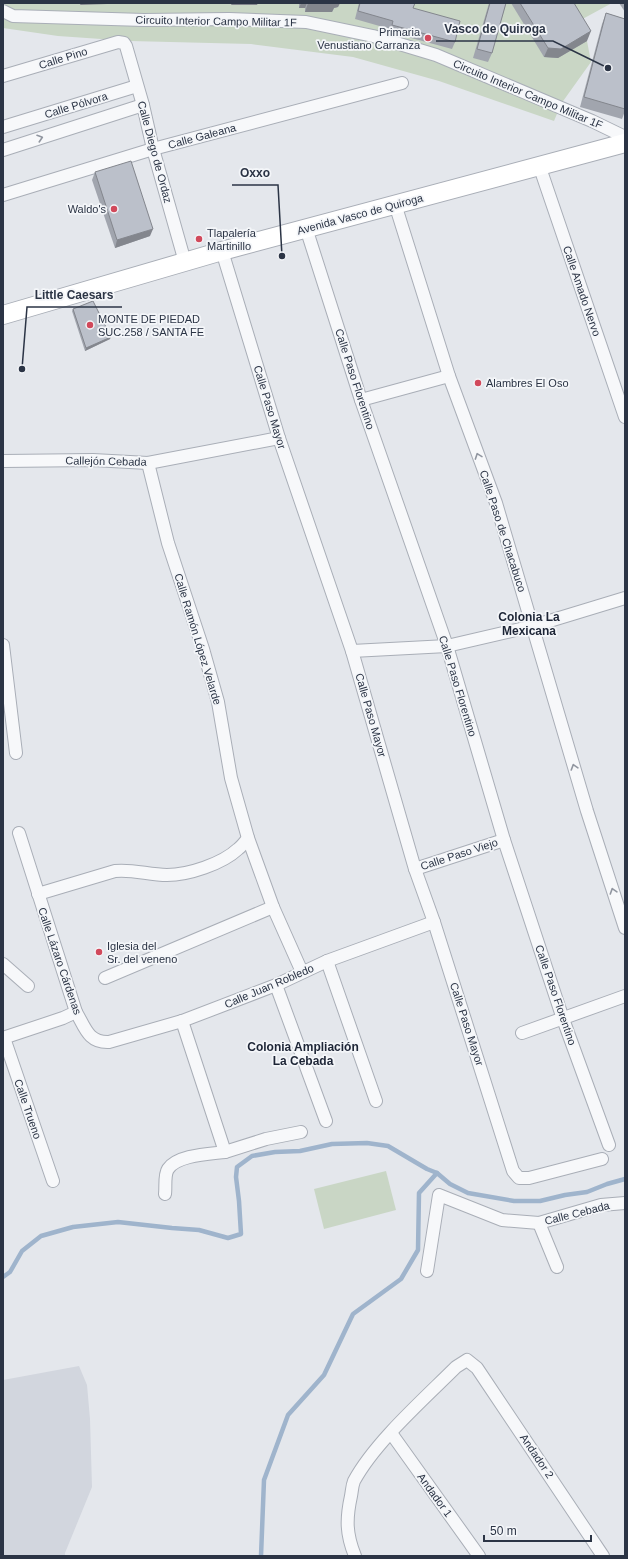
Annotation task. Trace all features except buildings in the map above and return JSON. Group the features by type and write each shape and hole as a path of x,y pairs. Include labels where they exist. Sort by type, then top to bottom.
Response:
{"main road":[{"name":"Avenida Vasco de Quiroga","path":"3,315 222,251 625,143"}],"street":[{"name":"Circuito Interior Campo Militar 1F","path":"3,11 13,16 144,20 229,19 306,22 373,36 436,55 592,121 625,137"},
{"name":"Calle Pino","path":"3,76 118,42 124,43"},
{"name":"Calle Diego de Ordaz","path":"124,43 143,105 153,149 185,262"},
{"name":"Calle Galeana","path":"3,195 153,149 402,83"},
{"name":"Calle Pólvora","path":"21,144 8,126 137,86"},
{"name":"Calle Pólvora","path":"3,150 143,105"},
{"name":"Calle Amado Nervo","path":"539,165 625,417"},
{"name":"Calle Paso de Chacabuco","path":"395,204 449,376 496,504 587,811 625,928"},
{"name":"Calle Paso Florentino","path":"306,228 361,400 447,646 504,840 563,1019 609,1145"},
{"name":"Calle Paso Mayor","path":"222,251 279,438 352,651 415,869 434,922 513,1171 519,1178 529,1178 602,1159"},
{"path":"361,400 449,376"},
{"name":"Callejón Cebada","path":"3,461 93,460 148,463 279,438"},
{"name":"Calle Ramón López Velarde","path":"148,463 168,543 203,649 218,702 231,778 248,838 273,906 302,972"},
{"path":"352,651 447,646 533,626 625,598"},
{"path":"3,645 16,753"},
{"name":"Calle Lázaro Cárdenas","path":"19,833 76,1012 90,1036 101,1042"},
{"path":"38,894 115,871 127,870 166,875 184,873 203,868 222,860 237,850 248,838"},
{"name":"Calle Paso Viejo","path":"415,869 504,840"},
{"path":"105,978 273,906"},
{"name":"Calle Juan Robledo","path":"101,1042 109,1042 182,1021 276,985 327,961 434,922"},
{"path":"327,961 376,1101"},
{"path":"3,964 28,986"},
{"path":"276,985 326,1121"},
{"path":"522,1033 625,996"},
{"path":"3,1038 63,1018 76,1012"},
{"path":"182,1021 225,1152"},
{"name":"Calle Trueno","path":"3,1038 53,1180"},
{"path":"165,1194 167,1170 174,1163 197,1155 225,1152 266,1138 301,1132"},
{"name":"Calle Cebada","path":"427,1271 438,1195 502,1220 539,1223 601,1205 624,1206"},
{"path":"539,1223 557,1267"},
{"name":"Andador 2","path":"390,1433 456,1367 467,1360 478,1368 604,1556"},
{"path":"355,1556 349,1541 347,1514 354,1483 366,1463 390,1433"},
{"name":"Andador 1","path":"390,1433 479,1556"}],"shaded area":[{"path":"79,1366 87,1385 90,1419 92,1487 65,1556 3,1556 3,1380"}],"green space":[{"path":"3,3 612,3 577,22 587,41 591,62 561,104 554,121 439,81 353,57 251,44 130,41 58,36 3,28"},
{"path":"386,1171 396,1210 324,1229 314,1189"}],"waterway":[{"path":"3,1277 10,1272 22,1251 41,1236 73,1227 118,1222 199,1230 228,1238 241,1234 236,1177 237,1167 252,1156 275,1152 300,1151 332,1144 367,1143 388,1146 427,1169 437,1173 450,1184 468,1193 514,1201 540,1201 587,1192 625,1179"},
{"path":"261,1556 264,1480 288,1415 324,1375 353,1314 401,1279 418,1250 419,1193 437,1173"}],"place":[{"name":"Primaria Venustiano Carranza","path":"428,38"},
{"name":"Vasco de Quiroga","path":"608,68"},
{"name":"Waldo's","path":"114,209"},
{"name":"Tlapalería Martinillo","path":"199,239"},
{"name":"Oxxo","path":"282,256"},
{"name":"MONTE DE PIEDAD SUC.258 / SANTA FE","path":"90,325"},
{"name":"Little Caesars","path":"22,369"},
{"name":"Alambres El Oso","path":"478,383"},
{"name":"Iglesia del Sr. del veneno","path":"99,952"}],"district":[{"name":"Colonia La Mexicana","path":"529,624"},
{"name":"Colonia Ampliación La Cebada","path":"303,1054"}]}
